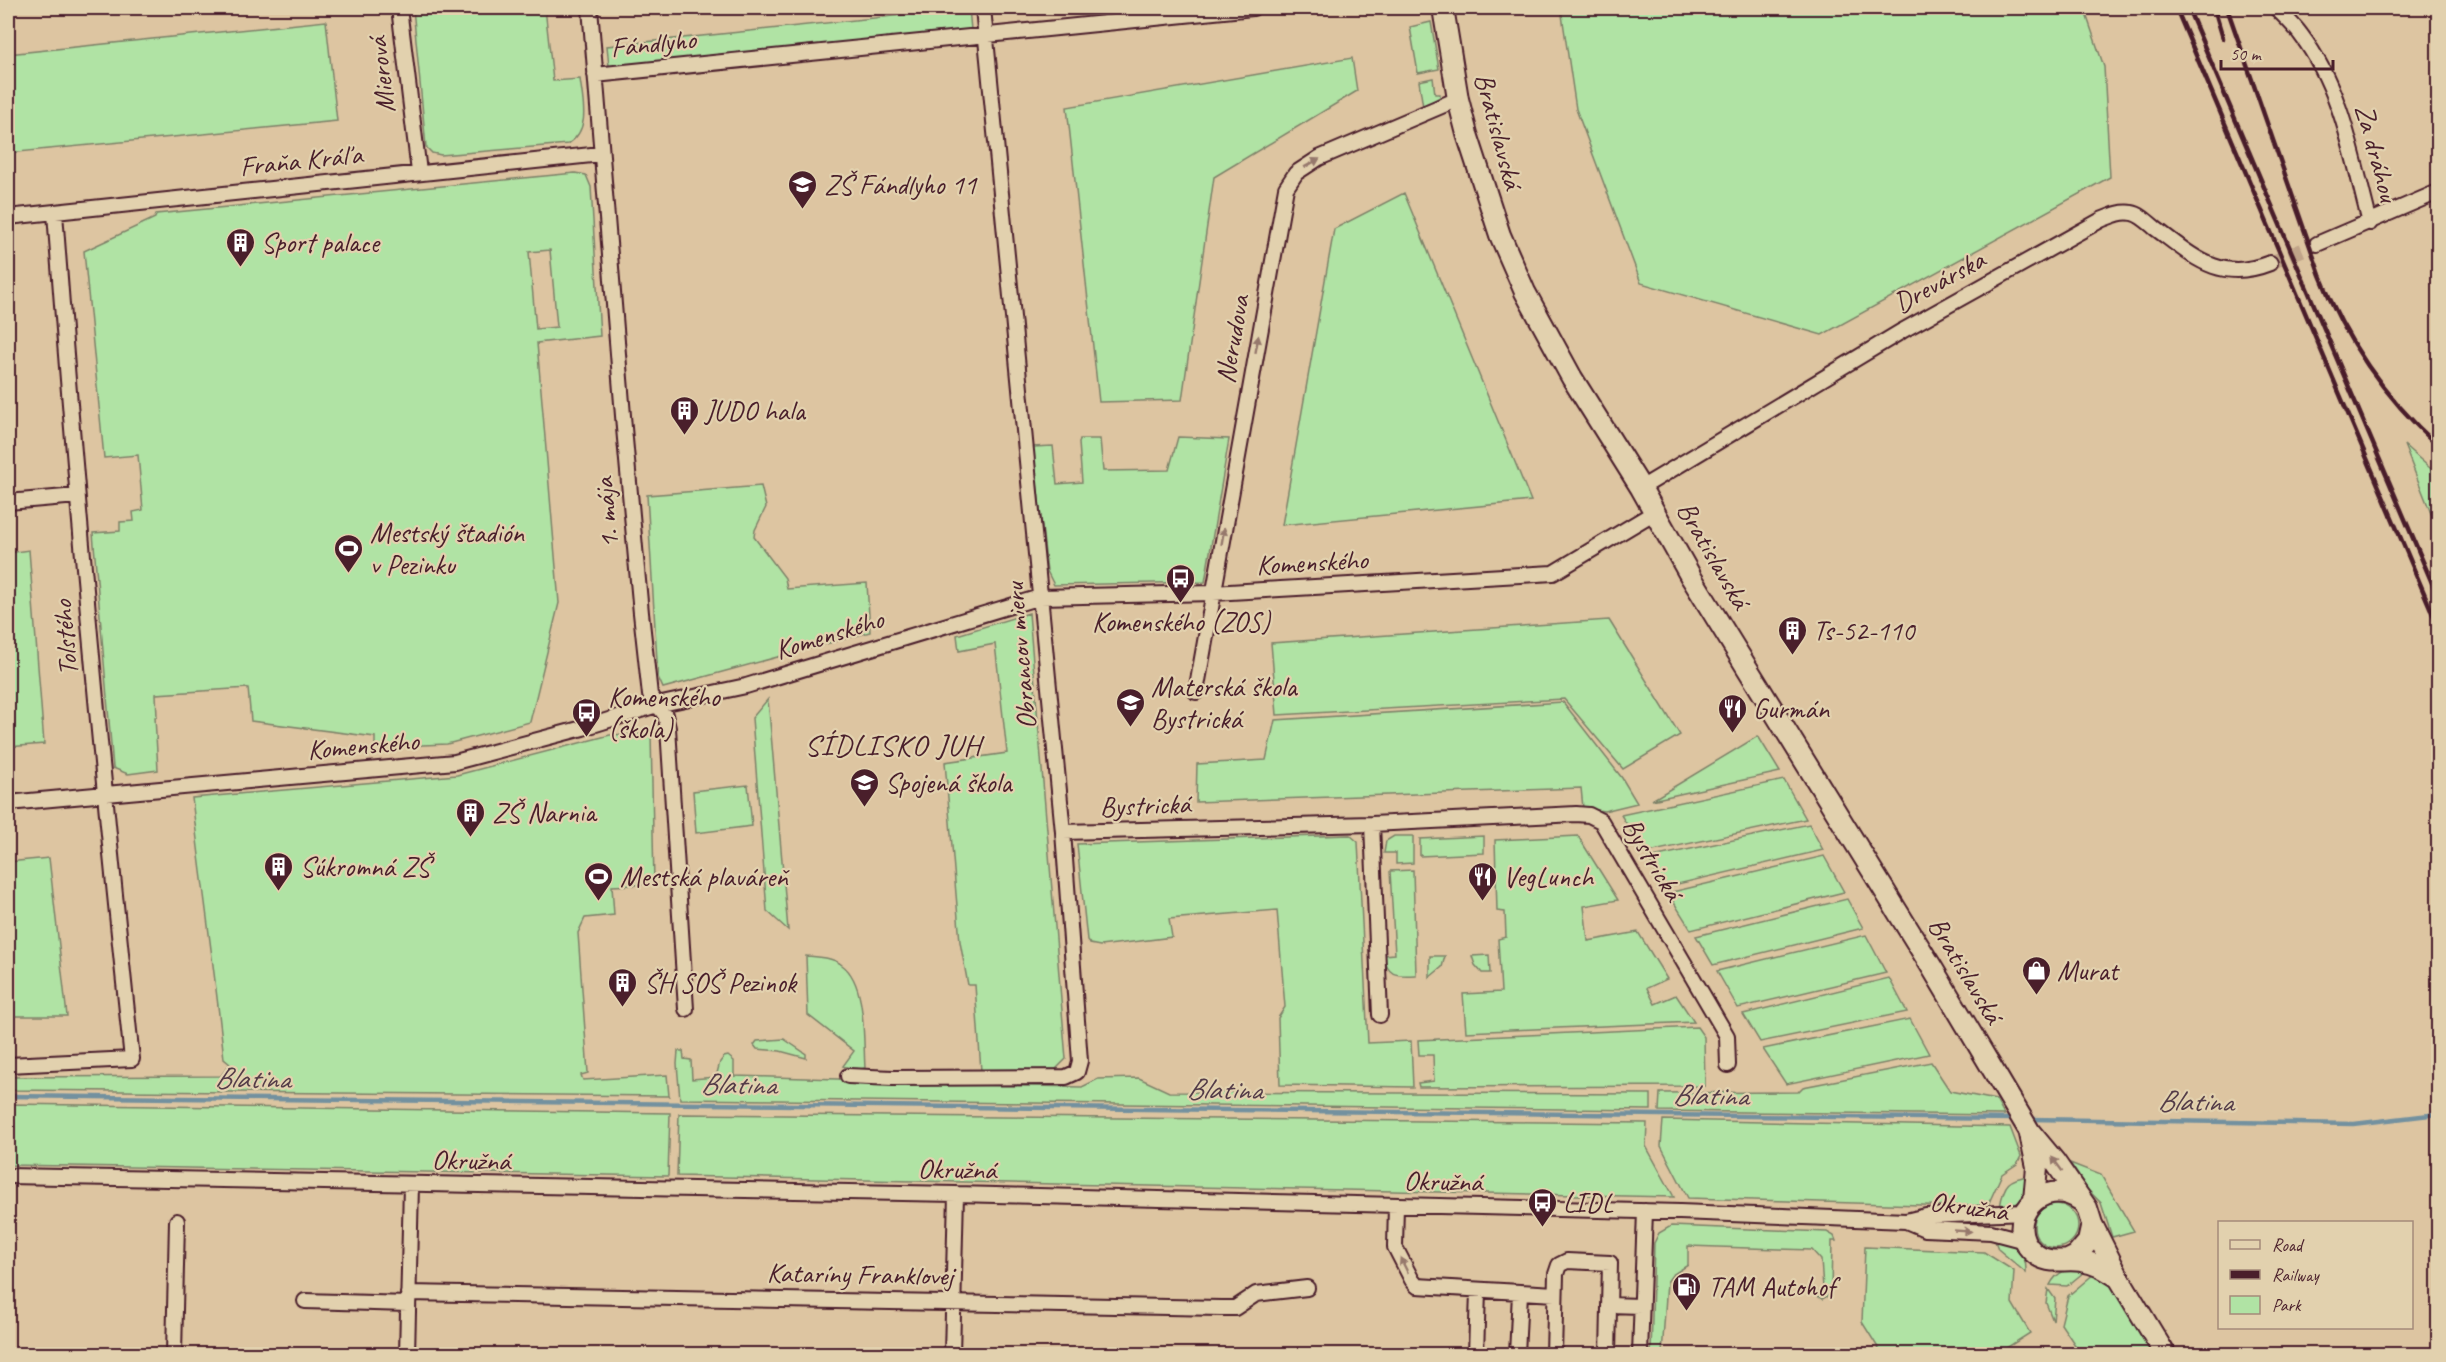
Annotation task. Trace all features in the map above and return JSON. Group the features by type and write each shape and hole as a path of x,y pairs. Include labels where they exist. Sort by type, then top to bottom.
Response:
{"main road":[{"name":"Bratislavská","path":"1443,8 1458,99 1478,169 1497,224 1525,292 1572,378 1641,488 1691,577 1826,794 2030,1132"},
{"path":"2030,1132 2055,1161 2089,1213 2092,1224 2119,1278 2165,1354"},
{"path":"2030,1132 2037,1167 2030,1206 2022,1227 2025,1241 2040,1257 2054,1261 2068,1260 2095,1264 2119,1278"},
{"path":"2030,1206 2053,1192 2067,1193 2080,1200"},
{"path":"2068,1260 2076,1256 2088,1242 2092,1224"}],"street":[{"name":"Mierová","path":"399,8 419,172"},
{"name":"1. mája","path":"590,8 650,695 665,715 668,728 686,1009"},
{"name":"Obrancov mieru","path":"848,1076 1066,1077 1077,1071 1080,1061 1063,832 983,8"},
{"name":"Fándlyho","path":"595,75 1253,8"},
{"name":"Za dráhou","path":"2276,8 2301,35 2332,89 2342,116 2370,223"},
{"name":"Nerudova","path":"1196,692 1286,188 1296,174 1319,159 1458,99"},
{"name":"Fraňa Kráľa","path":"8,217 601,154"},
{"path":"2317,244 2439,192"},
{"name":"Tolstého","path":"8,1065 132,1059 104,795 77,496 55,213"},
{"name":"Drevárska","path":"1641,488 1902,330 2101,220 2118,213 2134,213 2199,260 2214,268 2234,272 2255,269 2270,263"},
{"path":"8,502 77,496"},
{"name":"Komenského","path":"8,803 456,762 584,728 657,705 746,686 1040,597 1213,593 1553,573 1655,512"},
{"name":"Bystrická","path":"1063,832 1372,824 1589,815 1600,821 1727,1036 1728,1065"},
{"path":"1372,824 1380,1015"},
{"name":"Okružná","path":"8,1176 956,1194 1645,1211 1906,1221 1926,1216 2030,1206"},
{"path":"406,1354 411,1185"},
{"path":"952,1354 956,1194"},
{"path":"1396,1205 1395,1247 1417,1286 1555,1294"},
{"path":"1640,1354 1645,1211"},
{"path":"174,1354 177,1221"},
{"name":"Okružná","path":"1906,1221 1925,1229 1991,1232 2025,1241"},
{"path":"1554,1354 1557,1269 1563,1262 1610,1263 1608,1354"},
{"name":"Kataríny Franklovej","path":"306,1301 408,1298 954,1302 1235,1308 1256,1294 1307,1288"},
{"path":"1476,1354 1478,1291"},
{"path":"1517,1354 1520,1293"},
{"path":"1609,1305 1641,1306"}],"green space":[{"path":"413,8 545,8 553,81 580,79 584,115 580,131 575,138 568,144 441,155 432,153 426,147"},
{"path":"969,8 971,30 609,66 607,46"},
{"path":"1561,8 2084,8 2104,67 2110,177 1822,335 1641,283 1576,109"},
{"path":"326,21 337,121 8,153 8,54"},
{"path":"1431,22 1439,69 1418,73 1410,27"},
{"path":"1352,58 1357,91 1214,177 1182,400 1099,402 1067,107"},
{"path":"1433,78 1435,94 1440,94 1440,97 1423,107 1419,81"},
{"path":"575,173 586,175 591,187 600,336 537,343 559,603 530,722 447,744 375,747 375,737 251,721 248,688 156,694 158,770 128,774 113,768 93,533 120,531 120,522 134,521 133,512 143,510 138,455 104,458 84,251 155,218 156,214","holes":["550,250 557,327 536,329 529,252"]},
{"path":"1404,193 1531,501 1282,525 1334,229"},
{"path":"1178,437 1229,439 1205,582 1054,585 1047,571 1033,447 1053,446 1057,484 1082,482 1080,439 1100,439 1103,471 1169,470"},
{"path":"2404,445 2438,475 2438,531"},
{"path":"761,486 766,507 754,537 785,578 787,589 867,583 870,632 663,688 658,677 647,495"},
{"path":"29,550 44,744 8,747 8,553"},
{"path":"1029,613 1066,1059 1056,1069 981,1071 975,985 968,985 960,942 945,762 1007,753 995,644 959,651 957,635"},
{"path":"1609,620 1680,735 1623,769 1564,699 1277,715 1271,643"},
{"path":"768,699 788,930 767,911 752,718"},
{"path":"1563,702 1622,778 1637,803 1604,811 1583,808 1581,788 1196,802 1197,764 1266,760 1275,720"},
{"path":"651,733 654,884 612,886 614,915 585,918 578,933 588,1073 581,1075 583,1080 667,1075 669,1096 8,1090 8,1077 221,1076 230,1064 224,1059 192,798 457,775 610,735"},
{"path":"1758,736 1780,772 1652,800"},
{"path":"1784,780 1806,819 1644,853 1621,815"},
{"path":"748,785 752,826 696,833 693,791"},
{"path":"1809,824 1823,850 1665,887 1648,858"},
{"path":"1350,835 1358,842 1368,1043 1411,1041 1413,1087 1280,1085 1278,1018 1285,1007 1277,910 1169,919 1172,937 1100,946 1090,944 1087,940 1077,844"},
{"path":"1394,836 1413,836 1413,863 1396,864 1396,853 1384,853 1386,841"},
{"path":"1484,836 1484,853 1420,856 1420,839"},
{"path":"1578,836 1618,900 1584,906 1588,941 1638,932 1667,979 1647,988 1655,1004 1676,995 1694,1022 1466,1032 1463,994 1501,992 1498,939 1506,937 1505,912 1497,911 1495,840"},
{"path":"1824,856 1844,892 1691,930 1668,893"},
{"path":"49,858 67,1016 8,1016 8,862"},
{"path":"1413,870 1416,975 1398,975 1387,968 1384,955 1395,954 1390,871"},
{"path":"1847,899 1863,928 1713,965 1696,936"},
{"path":"1866,935 1886,973 1738,1008 1717,971"},
{"path":"1489,955 1490,973 1482,973 1475,965 1472,956"},
{"path":"806,956 834,960 850,973 860,998 865,1068 857,1070 843,1066 854,1051 808,1015"},
{"path":"1430,956 1445,956 1442,967 1430,977"},
{"path":"1889,978 1907,1012 1760,1042 1743,1014"},
{"path":"1910,1019 1929,1054 1786,1084 1763,1049"},
{"path":"1697,1027 1704,1037 1705,1086 1419,1087 1418,1083 1434,1081 1433,1055 1419,1055 1418,1040"},
{"path":"784,1039 806,1054 806,1058 780,1051 757,1049 754,1045 757,1041"},
{"path":"678,1051 683,1051 684,1059 691,1060 692,1079 716,1077 720,1062 728,1056 734,1061 734,1076 871,1080 874,1083 1082,1087 1098,1079 1139,1078 1169,1092 1651,1094 1651,1110 680,1099"},
{"path":"1931,1062 1950,1091 1996,1100 2004,1115 1659,1111 1660,1093 1798,1092 1803,1087"},
{"path":"8,1104 670,1113 668,1176 8,1165"},
{"path":"679,1114 1647,1123 1646,1146 1674,1197 677,1176"},
{"path":"1663,1120 2010,1127 2021,1156 2017,1164 2002,1174 1987,1207 1688,1198 1661,1146"},
{"path":"2070,1163 2101,1175 2134,1231 2112,1237 2101,1203 2088,1190"},
{"path":"2032,1175 2029,1190 2024,1199 2015,1204 2000,1207 2003,1192 2008,1183 2017,1178"},
{"path":"2056,1204 2072,1210 2078,1226 2072,1242 2056,1248 2040,1242 2034,1226 2040,1210"},
{"path":"1671,1226 1827,1232 1834,1236 1836,1241 1832,1241 1831,1294 1822,1299 1816,1295 1823,1288 1821,1260 1812,1250 1688,1246 1688,1265 1672,1275 1667,1282 1662,1354 1651,1354 1654,1243 1659,1233"},
{"path":"1994,1238 2008,1242 2022,1253 2026,1273 1998,1249"},
{"path":"1865,1247 1984,1252 2014,1271 2012,1303 2030,1333 1997,1354 1882,1354 1862,1322"},
{"path":"2089,1268 2067,1286 2050,1285 2062,1272"},
{"path":"2095,1273 2108,1278 2155,1354 2081,1354 2061,1324 2068,1296"},
{"path":"2048,1289 2055,1299 2053,1321 2046,1303"}],"waterway":[{"name":"Blatina","path":"8,1096 2015,1119"},
{"name":"Blatina","path":"2029,1119 2354,1124 2438,1114"}],"tunnel":[{"path":"2270,263 2317,244"}],"railway":[{"path":"2176,8 2438,626"},
{"path":"2188,8 2438,597"},
{"path":"2214,8 2223,38"},
{"path":"2227,8 2330,300 2369,368 2401,409 2438,446"}],"place":[{"name":"ZŠ Fándlyho 11","path":"803,210"},
{"name":"Sport palace","path":"240,268"},
{"name":"JUDO hala","path":"684,436"},
{"name":"Mestský štadión v Pezinku","path":"349,574"},
{"name":"Komenského (ZOS)","path":"1181,604"},
{"name":"Ts-52-110","path":"1792,656"},
{"name":"Materská škola Bystrická","path":"1130,728"},
{"name":"Gurmán","path":"1732,734"},
{"name":"Komenského (škola)","path":"587,738"},
{"name":"Spojená škola","path":"864,808"},
{"name":"ZŠ Narnia","path":"471,838"},
{"name":"Súkromná ZŠ","path":"279,892"},
{"name":"Mestská plaváreň","path":"599,902"},
{"name":"VegLunch","path":"1482,902"},
{"name":"Murat","path":"2036,996"},
{"name":"ŠH SOŠ Pezinok","path":"623,1008"},
{"name":"LIDL","path":"1542,1228"},
{"name":"TAM Autohof","path":"1687,1312"}],"district":[{"name":"SÍDLISKO JUH","path":"893,745"}]}
